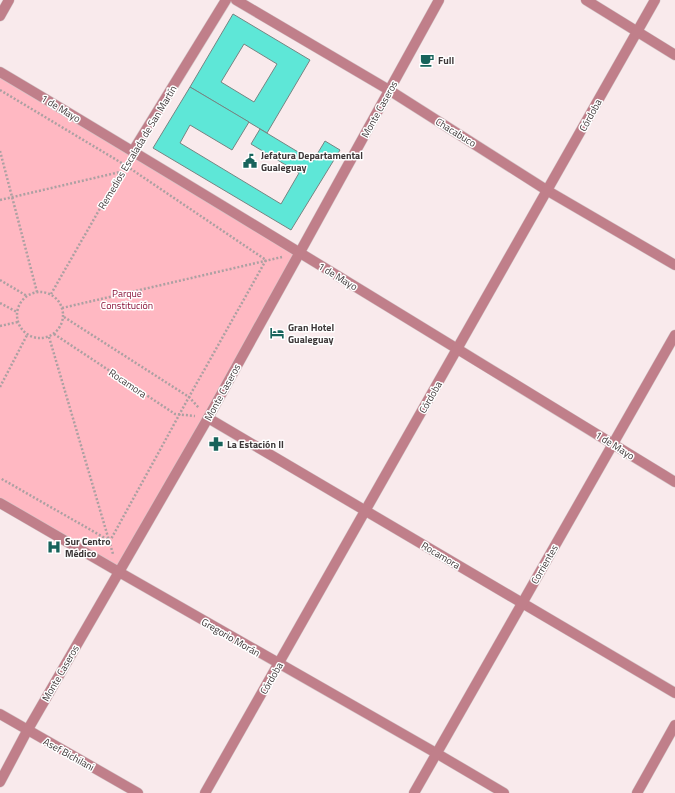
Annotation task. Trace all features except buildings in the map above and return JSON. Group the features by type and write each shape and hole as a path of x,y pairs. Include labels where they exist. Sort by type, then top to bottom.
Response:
{"street":[{"path":"0,16 10,0"},
{"name":"Remedios Escalada de San Martín","path":"133,151 226,0"},
{"name":"Chacabuco","path":"236,0 390,90 548,190 675,265"},
{"name":"Monte Caseros","path":"0,782 27,731 208,418 439,0"},
{"path":"586,0 675,55"},
{"name":"Córdoba","path":"205,793 655,0"},
{"name":"1 de Mayo","path":"0,72 300,252 675,482"},
{"name":"Corrientes","path":"414,793 675,335"},
{"name":"Rocamora","path":"208,418 675,693"},
{"name":"Gregorio Morán","path":"0,503 504,793"},
{"name":"Asef Bichilani","path":"0,714 27,731 138,793"},
{"path":"636,793 675,725"}],"path":[{"path":"0,90 125,165 266,260"},
{"path":"0,151 37,292"},
{"name":"Remedios Escalada de San Martín","path":"51,294 133,151"},
{"path":"0,200 121,172"},
{"path":"62,308 300,252"},
{"path":"110,541 266,260"},
{"path":"0,280 27,296"},
{"path":"37,292 51,294 56,298 62,308 64,317 59,330 49,337 42,339 27,335 20,327 18,322 18,306 27,296 37,292"},
{"path":"0,303 17,312"},
{"name":"Rocamora","path":"64,317 189,397 208,418"},
{"path":"0,326 18,322"},
{"name":"Rocamora","path":"54,334 175,414 208,418"},
{"path":"0,387 27,335"},
{"path":"49,337 119,572"},
{"path":"0,478 110,541"}],"green space":[{"name":"Parque Constitución","path":"0,74 299,253 118,571 0,501"}],"place":[{"name":"Full","path":"427,60"},
{"name":"Jefatura Departamental Gualeguay","path":"250,161"},
{"name":"Gran Hotel Gualeguay","path":"277,333"},
{"name":"La Estación II","path":"216,444"},
{"name":"Sur Centro Médico","path":"54,547"}]}
